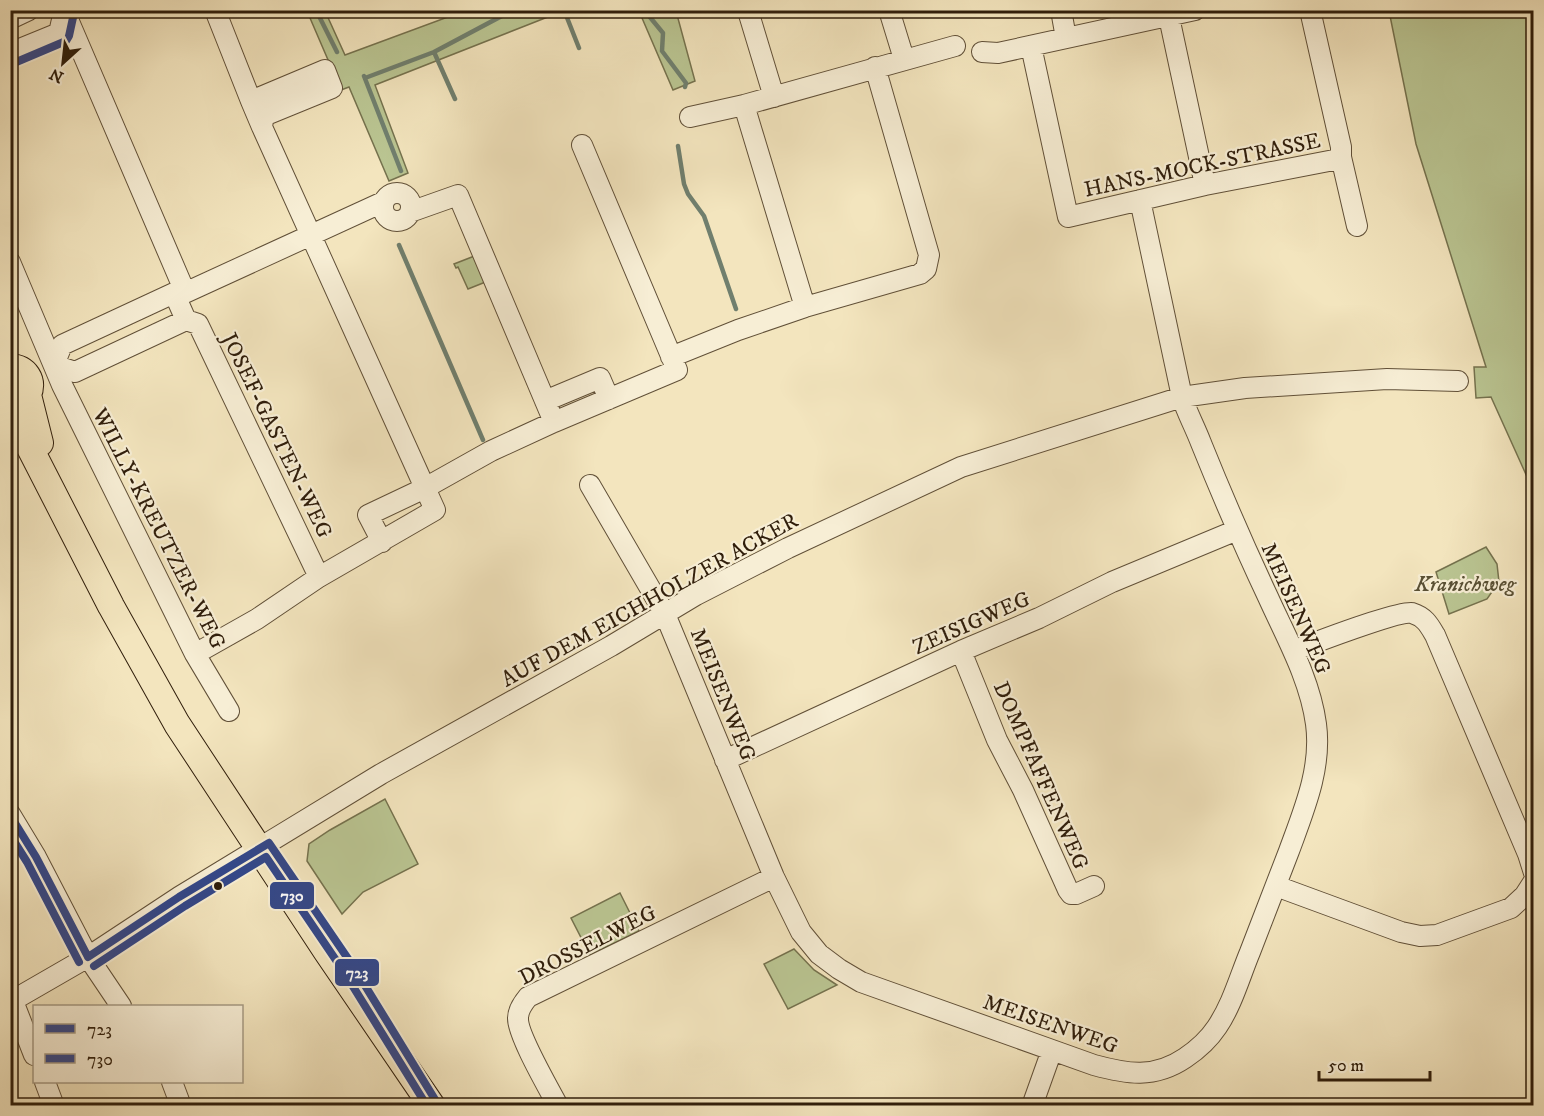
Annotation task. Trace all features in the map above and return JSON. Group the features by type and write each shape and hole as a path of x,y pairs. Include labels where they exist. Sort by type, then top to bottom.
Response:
{"main road":[{"path":"10,367 21,369 29,378 30,390 16,403 57,498 111,606 177,724 359,975 439,1106"},
{"path":"264,846 432,1106"}],"street":[{"path":"10,19 29,10"},
{"name":"JOSEF-GASTEN-WEG","path":"195,654 257,619 320,577 435,510 310,237 214,10"},
{"path":"748,10 774,97"},
{"path":"889,10 904,58"},
{"path":"1061,10 1066,38"},
{"name":"HANS-MOCK-STRASSE","path":"1310,10 1357,226"},
{"path":"10,53 59,33 64,11"},
{"path":"64,11 149,211 180,295 186,320 75,372 54,365 63,345 174,293 180,295 310,237 383,202 389,195 402,194 410,201 410,212 458,195 554,422"},
{"path":"982,52 998,53 1185,13 1205,185"},
{"path":"690,117 774,97 904,58 955,46"},
{"name":"HANS-MOCK-STRASSE","path":"1031,46 1068,218 1205,185 1341,157"},
{"path":"582,145 671,357 739,329 805,307 915,276 926,269 929,255 928,245 874,67"},
{"path":"251,101 325,70 332,88 266,116 262,127"},
{"path":"744,105 805,307"},
{"name":"MEISENWEG","path":"590,485 665,614 774,877 801,932 819,954 861,982 1052,1050 1123,1073 1146,1073 1165,1069 1185,1058 1218,1026 1276,886 1310,793 1315,769 1317,739 1311,701 1293,651 1237,530 1198,434 1188,417 1140,200"},
{"name":"WILLY-KREUTZER-WEG","path":"10,262 54,365 195,654 229,711"},
{"name":"JOSEF-GASTEN-WEG","path":"186,320 198,324 320,577"},
{"name":"JOSEF-GASTEN-WEG","path":"382,542 369,516 491,451 677,370 671,357"},
{"path":"545,401 600,378 609,399"},
{"name":"AUF DEM EICHHOLZER ACKER","path":"12,1002 381,774 696,596 788,548 961,466 1182,397 1245,388 1387,379 1458,381"},
{"name":"ZEISIGWEG","path":"725,760 961,651 1039,618 1112,582 1237,530"},
{"path":"1293,651 1383,619 1410,612 1426,620 1528,854 1533,873"},
{"name":"DOMPFAFFENWEG","path":"961,651 994,733 1023,790 1068,890 1071,894 1076,894 1094,886"},
{"path":"10,814 36,857 88,957 120,1005"},
{"name":"DROSSELWEG","path":"558,1106 517,1020 528,998 774,877"},
{"path":"1276,886 1401,932 1437,935 1511,908 1526,895 1533,881"},
{"path":"12,1002 33,1053"},
{"path":"1032,1106 1052,1050"},
{"path":"45,1083 54,1106"},
{"path":"172,1083 181,1106"}],"green space":[{"path":"307,11 325,11 345,55 464,11 563,11 375,85 408,173 389,181 349,87 341,90"},
{"path":"639,11 676,11 695,81 673,90"},
{"path":"1389,11 1533,11 1533,490 1491,397 1476,398 1474,367 1486,367 1416,144"},
{"path":"477,255 488,281 468,289 458,267 456,268 454,264"},
{"name":"Kranichweg","path":"1486,547 1497,564 1499,582 1487,599 1449,614 1436,572"},
{"path":"385,799 418,864 363,892 342,914 307,861 309,844"},
{"path":"620,893 639,931 590,955 571,918"},
{"path":"794,949 814,970 837,985 788,1009 764,964"}],"waterway":[{"path":"316,10 337,52"},
{"path":"365,78 434,52 513,10"},
{"path":"564,10 579,48"},
{"path":"649,10 649,16 663,33 662,51 686,83 685,87"},
{"path":"434,52 455,99"},
{"path":"364,76 401,171"},
{"path":"678,146 684,184 688,194 704,216 736,309"},
{"path":"399,245 483,440"}],"transit line":[{"name":"730","path":"14,63 66,41 74,13"},
{"name":"723","path":"10,815 36,857 88,957"},
{"name":"730","path":"10,835 27,862 79,962"},
{"name":"723","path":"269,843 353,966 439,1106"},
{"name":"723","path":"88,957 179,897 269,843"},
{"name":"730","path":"94,966 185,906 266,857 344,972 427,1106"}]}
